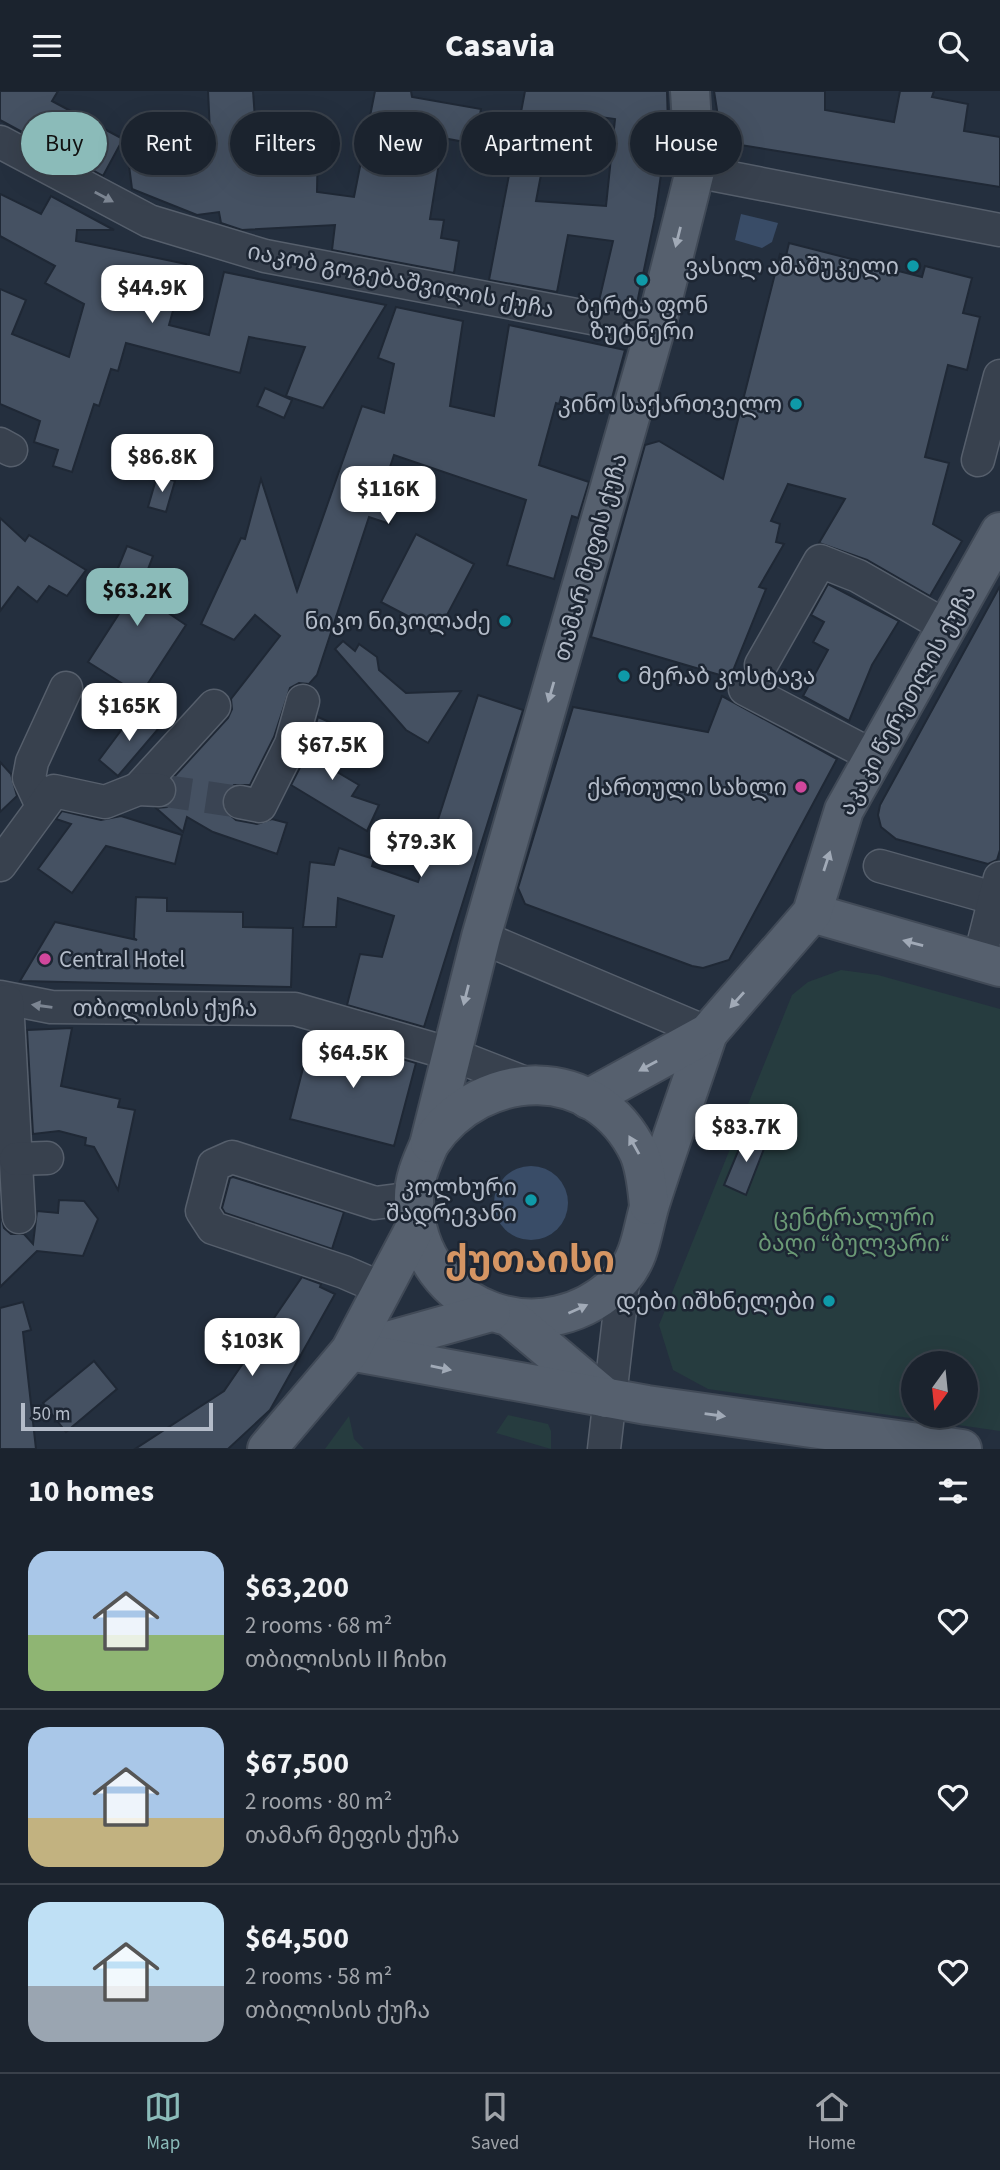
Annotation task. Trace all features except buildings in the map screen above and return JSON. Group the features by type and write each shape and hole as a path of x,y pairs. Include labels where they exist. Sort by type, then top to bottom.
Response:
{"main road":[{"name":"თამარ მეფის ქუჩა","path":"690,91 691,112"},
{"name":"თამარ მეფის ქუჩა","path":"429,1145 481,937 655,330 694,175"},
{"name":"აკაკი წერეთლის ქუჩა","path":"812,913 844,810 1000,531"},
{"path":"589,1099 708,1033 812,913 990,964"},
{"path":"350,1351 501,1315 543,1319 573,1312 601,1297 624,1275 642,1244 649,1207 708,1033"},
{"path":"608,1399 501,1315 465,1299 443,1279 426,1254 415,1212 418,1171 429,1145 443,1125 471,1102 505,1088 528,1084 553,1087 589,1099 618,1122 630,1137 646,1172 649,1207"},
{"path":"267,1449 350,1351 382,1288 415,1212"},
{"path":"350,1351 608,1399 962,1449"}],"street":[{"name":"იაკობ გოგებაშვილის ქუჩა","path":"0,142 149,221 265,256 655,330"},
{"path":"716,175 1000,230"},
{"path":"978,460 1000,376"},
{"path":"873,757 753,677 820,561 858,576 947,627"},
{"path":"65,688 32,762 29,778 48,799 105,802 148,790 214,706"},
{"path":"240,802 260,806 290,744 303,701"},
{"path":"0,865 48,799"},
{"path":"880,866 999,892 990,964"},
{"path":"481,937 708,1033"},
{"path":"4,999 32,1159 19,1217"},
{"name":"თბილისის ქუჩა","path":"4,999 51,1007 295,1009 451,1054 528,1084"},
{"path":"382,1288 344,1272 213,1228 202,1211 214,1165 232,1157 375,1203 415,1212"},
{"path":"604,1449 624,1275"}],"green space":[{"name":"ცენტრალური ბაღი “ბულვარი“","path":"841,970 878,975 1000,1009 1000,1431 978,1428 978,1351 901,1351 901,1417 708,1389 673,1370 659,1325 792,995 808,982"},
{"path":"508,1415 548,1424 551,1431 551,1449 496,1433"},
{"path":"349,1416 354,1439 364,1449 325,1449"}],"water":[{"path":"741,214 778,223 772,242 762,248 735,240"},
{"name":"კოლხური შადრევანი","path":"531,1166 545,1169 557,1177 565,1189 568,1203 565,1217 557,1229 545,1237 531,1240 517,1237 505,1229 497,1217 494,1203 497,1189 505,1177 517,1169"}],"tunnel":[{"path":"159,790 240,802"}],"place":[{"name":"ვასილ ამაშუკელი","path":"913,266"},
{"name":"ბერტა ფონ ზუტნერი","path":"642,280"},
{"name":"კინო საქართველო","path":"796,404"},
{"name":"ნიკო ნიკოლაძე","path":"505,621"},
{"name":"მერაბ კოსტავა","path":"624,676"},
{"name":"ქართული სახლი","path":"801,787"},
{"name":"Central Hotel","path":"45,959"},
{"name":"კოლხური შადრევანი","path":"531,1200"},
{"name":"დები იშხნელები","path":"829,1301"}],"district":[{"name":"ქუთაისი","path":"530,1259"}]}
